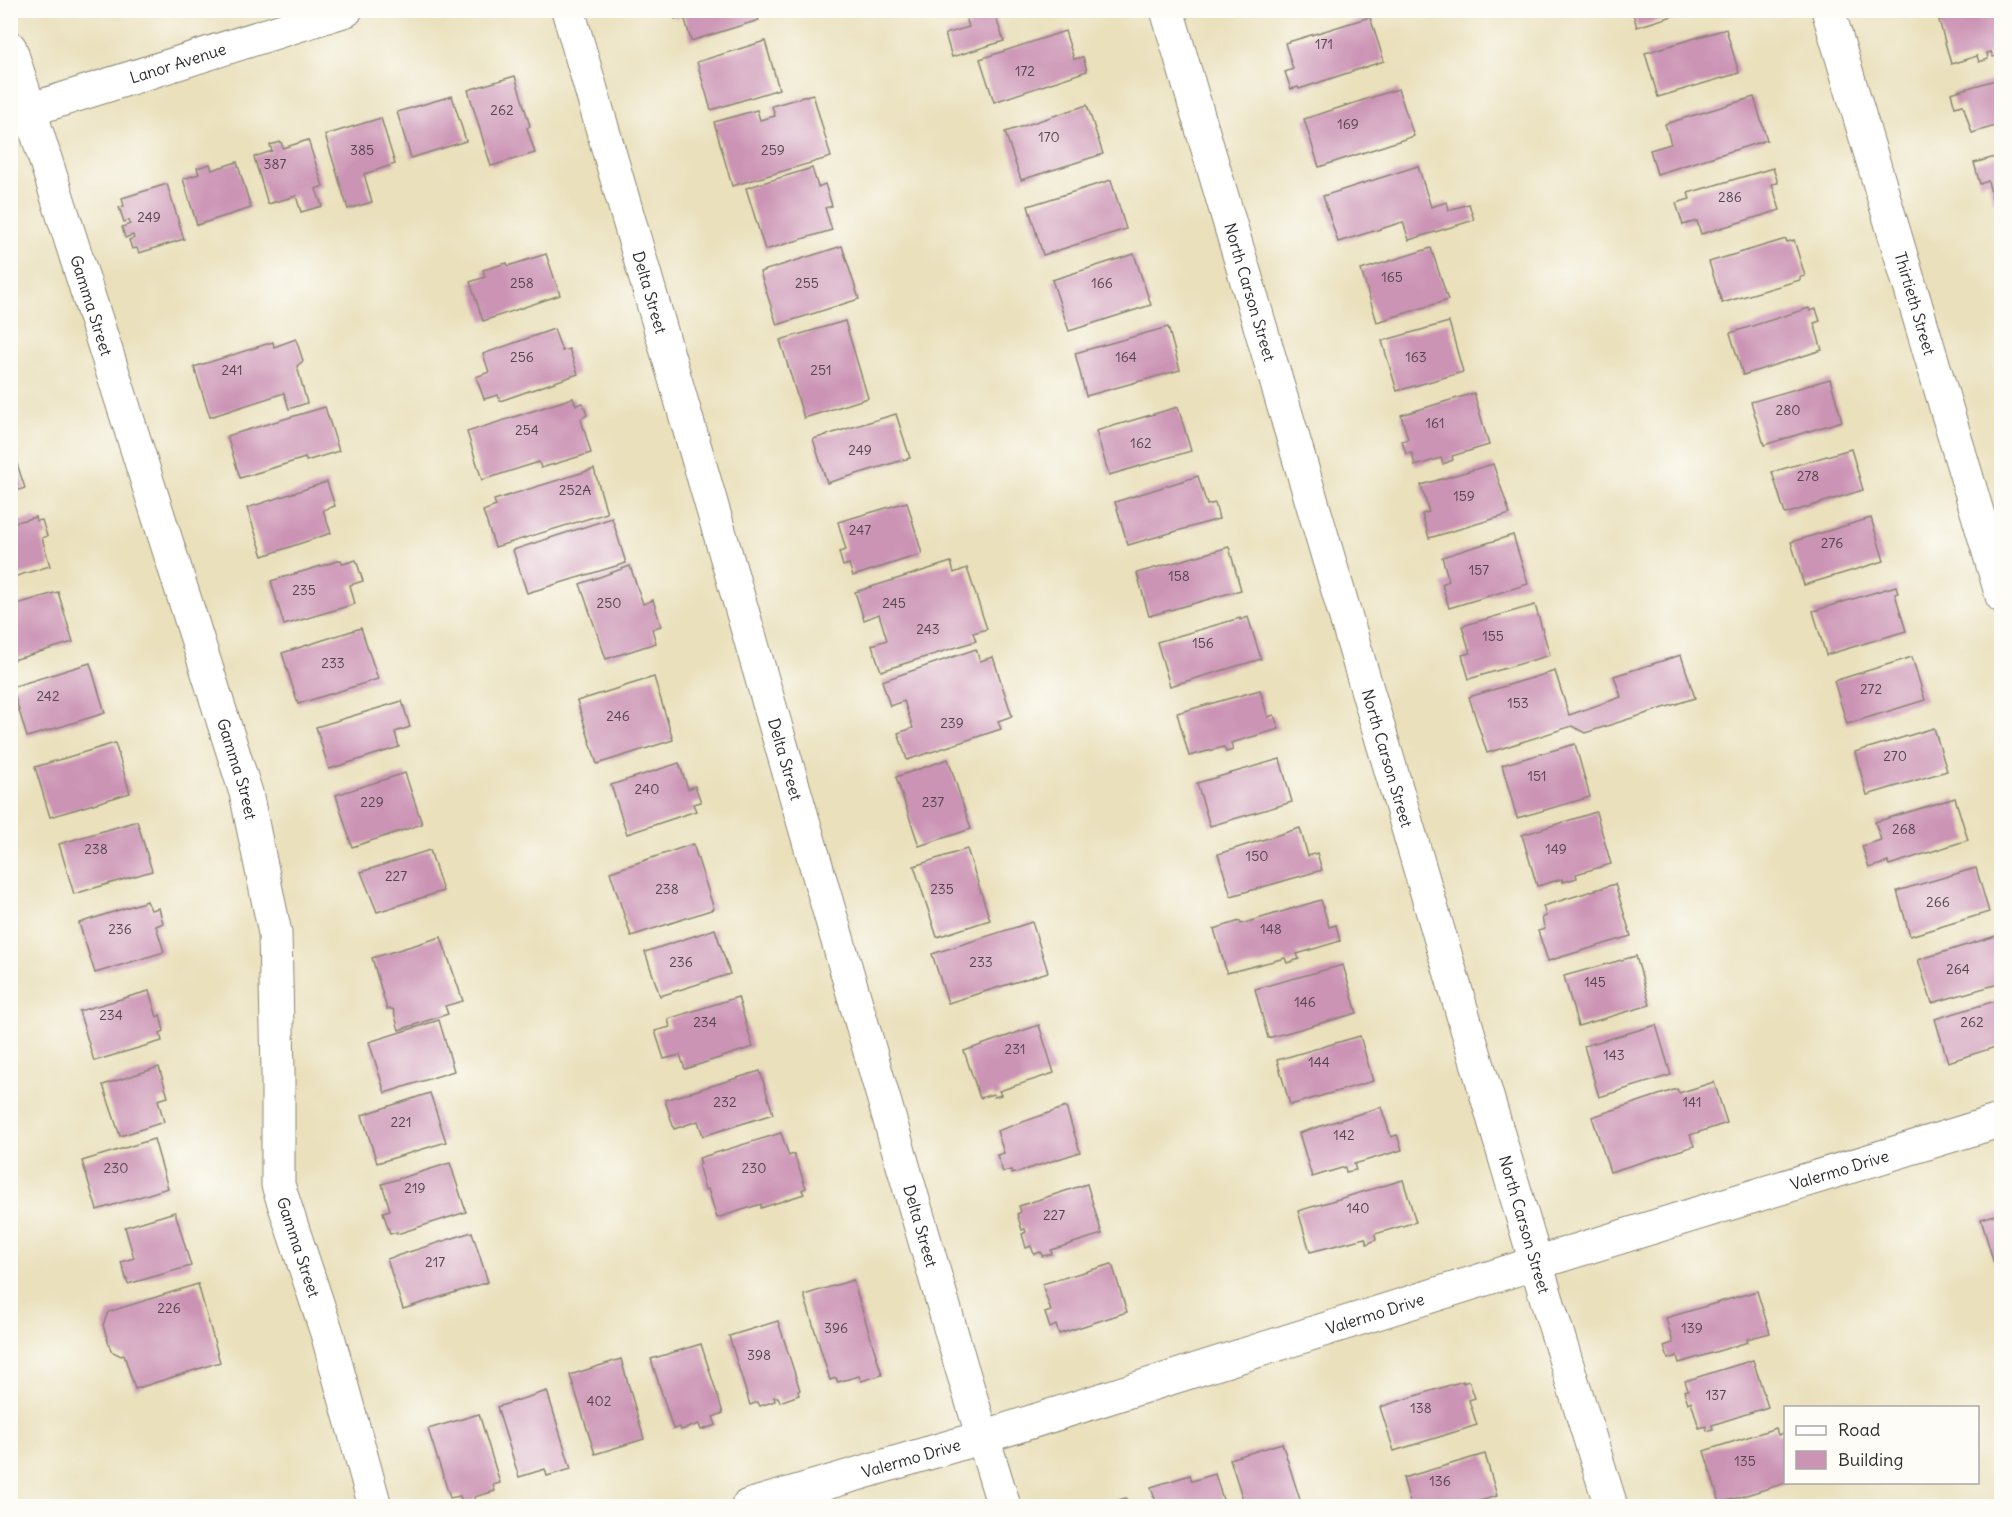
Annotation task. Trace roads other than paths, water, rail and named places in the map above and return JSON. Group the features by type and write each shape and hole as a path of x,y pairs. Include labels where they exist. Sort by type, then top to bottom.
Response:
{"street":[{"name":"Lanor Avenue","path":"20,113 346,10"},
{"name":"Delta Street","path":"568,10 1004,1506"},
{"name":"North Carson Street","path":"1167,10 1536,1263 1611,1506"},
{"name":"Thirtieth Street","path":"1828,10 2001,596"},
{"name":"Gamma Street","path":"10,48 20,113 246,792 275,933 279,1185 327,1333 375,1506"},
{"name":"Valermo Drive","path":"748,1506 983,1437 2001,1120"}]}
